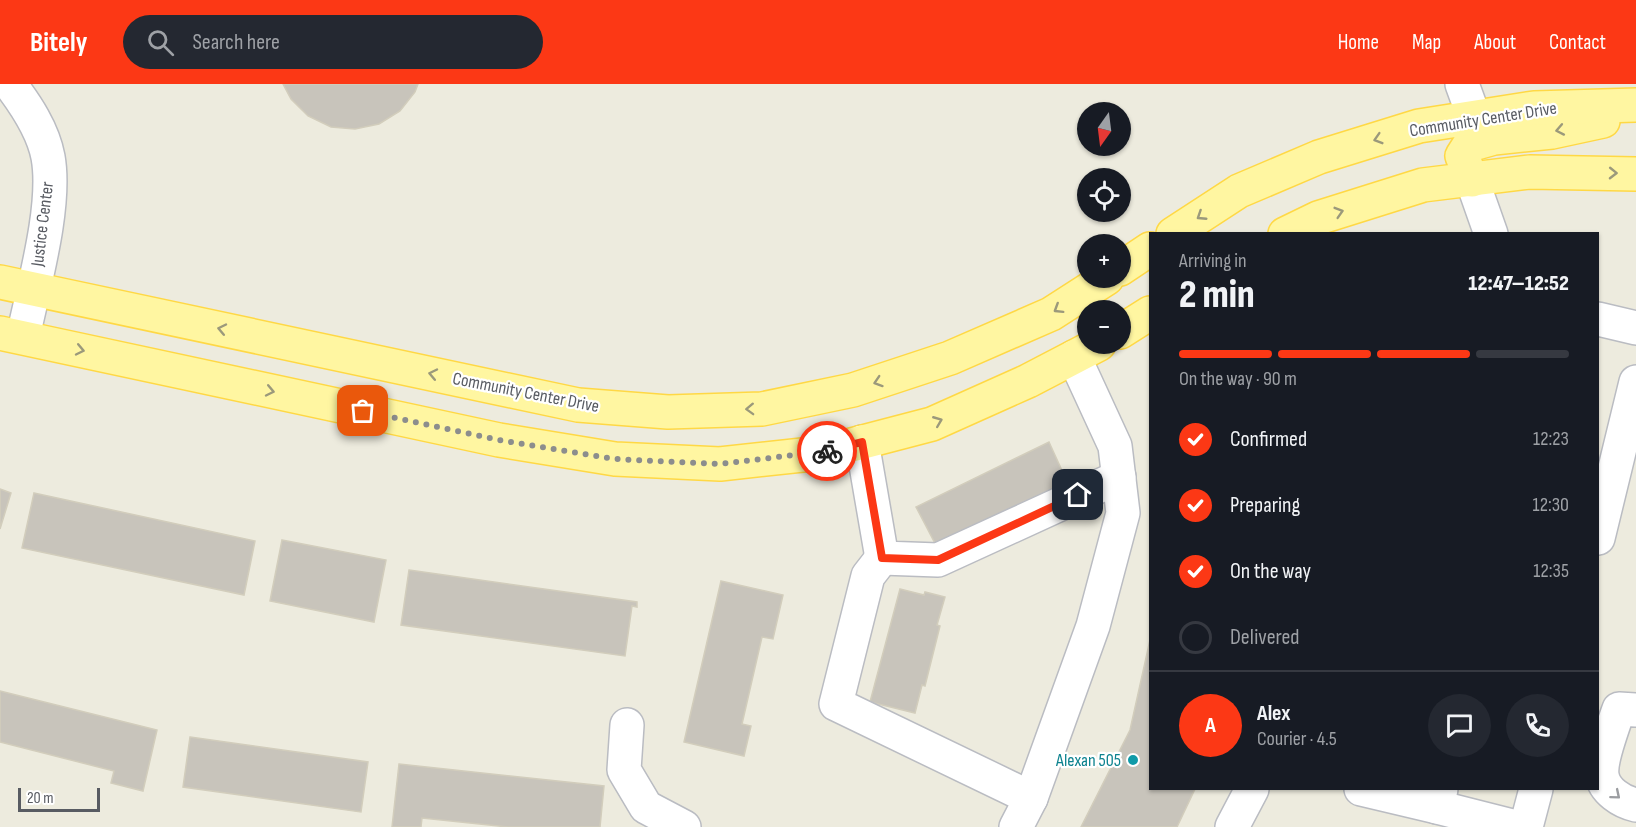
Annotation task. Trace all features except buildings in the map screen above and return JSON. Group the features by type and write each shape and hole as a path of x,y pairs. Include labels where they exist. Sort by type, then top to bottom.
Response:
{"main road":[{"name":"Community Center Drive","path":"1176,232 1239,191 1319,157 1419,126 1534,108 1636,107"},
{"path":"1472,180 1462,156 1469,145 1494,138 1552,132 1619,118 1636,107"},
{"path":"1289,232 1317,218 1423,185 1530,172 1636,174"},
{"path":"1131,262 1149,250"},
{"name":"Community Center Drive","path":"0,282 578,405 668,412 762,409 853,390 950,358 1052,314 1092,288"},
{"path":"1131,325 1149,314"},
{"path":"11,335 499,440 615,459 720,464 821,453 932,424 1028,381 1079,354"}],"lane":[{"name":"Justice Center","path":"10,84 38,128 48,157 49,186 33,289 11,335"},
{"path":"1462,84 1474,117"},
{"path":"1472,180 1490,232"},
{"path":"1599,319 1636,328"},
{"path":"1016,827 1031,798 1096,614 1123,513 1115,446 1088,354"},
{"path":"1599,534 1636,382"},
{"path":"862,442 882,558 868,576 836,704 1031,798"},
{"path":"882,558 938,560 1119,477"},
{"path":"1627,720 1602,774 1607,788 1624,802 1636,805"},
{"path":"627,725 624,770 646,807 684,827"},
{"path":"1232,827 1251,790"},
{"path":"1369,790 1439,798 1516,827"},
{"path":"1526,827 1536,790"}],"way so far":[{"path":"363,411 499,440 615,459 720,464 827,451"}],"place":[{"name":"Alexan 505","path":"1133,760"}],"route":[{"path":"827,451 862,442 882,558 938,560 1078,495"}]}
